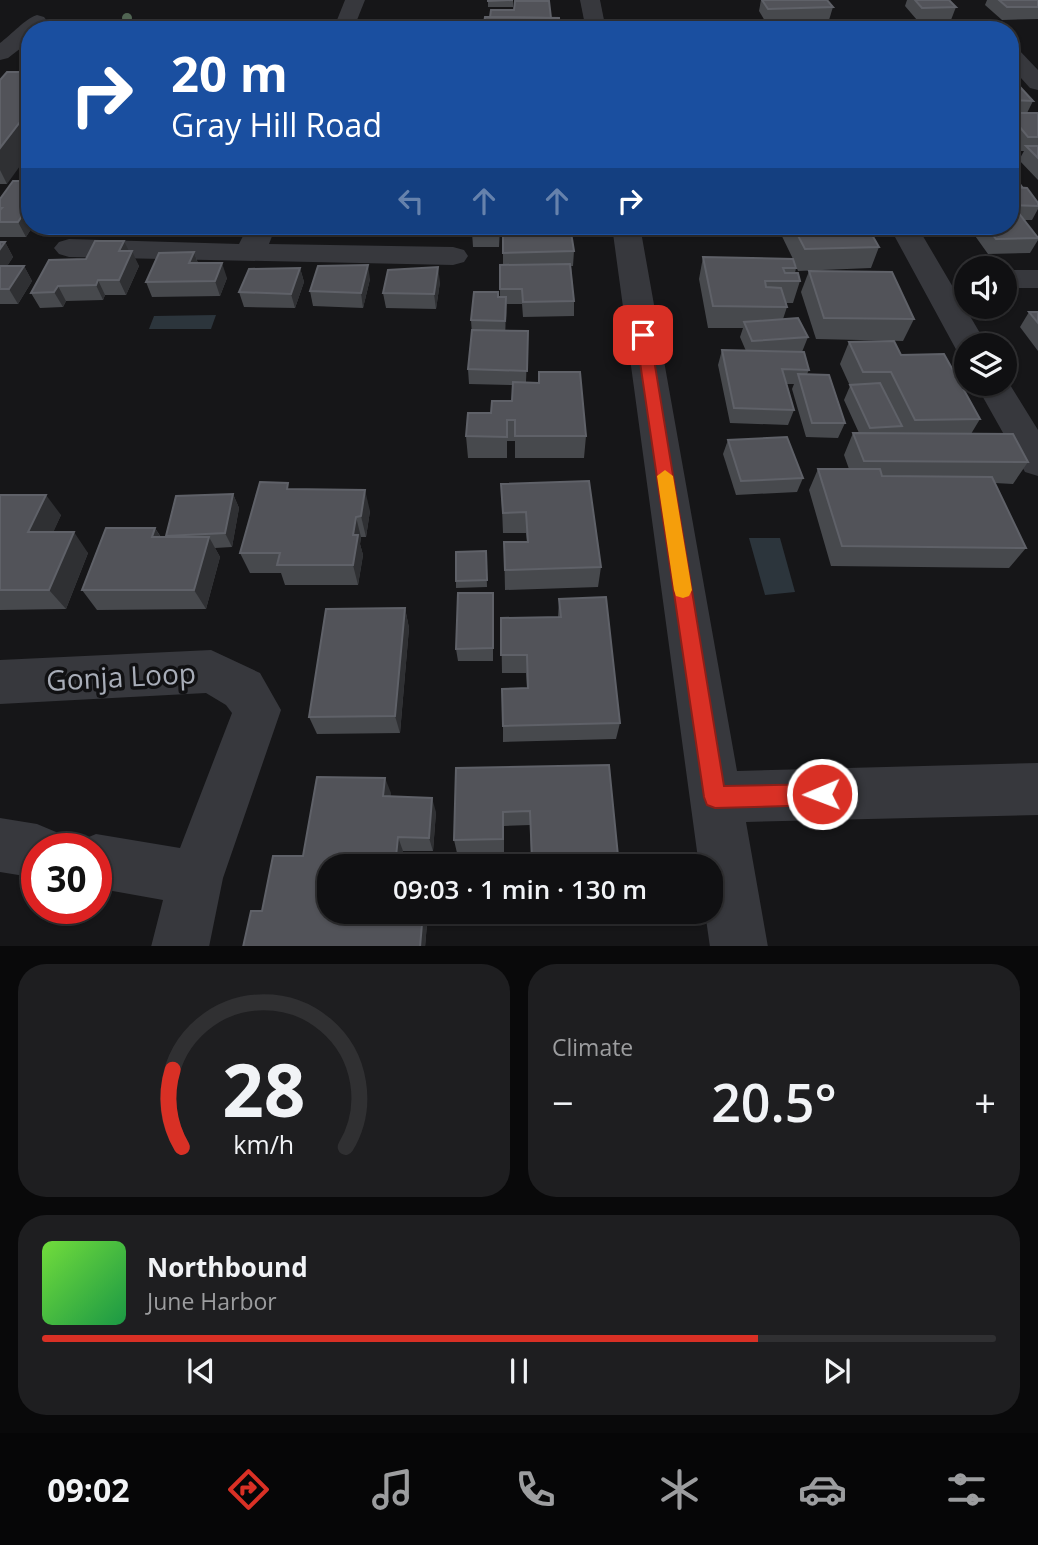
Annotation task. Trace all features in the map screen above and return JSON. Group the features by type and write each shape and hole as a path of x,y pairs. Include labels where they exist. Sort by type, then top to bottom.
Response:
{"street":[{"path":"347,21 355,0"},
{"path":"590,0 594,21"},
{"path":"0,53 21,38"},
{"path":"1019,63 1038,83"},
{"path":"250,253 258,235"},
{"path":"627,235 738,946"},
{"path":"908,235 963,333"},
{"path":"69,248 453,256"},
{"path":"1017,279 1038,279"},
{"path":"933,280 954,280"},
{"path":"1000,396 1038,462"},
{"name":"Gonja Loop","path":"0,682 211,671 243,689 257,710 196,878 180,946"},
{"path":"715,797 1038,789"},
{"path":"0,845 21,848"},
{"path":"112,864 196,878"}],"shaded area":[{"path":"216,315 211,329 149,329 154,316"},
{"path":"749,538 780,538 795,592 765,595"}],"building":[{"path":"762,0 827,0 833,7 768,9"},
{"path":"915,0 949,0 956,7 922,8"},
{"path":"999,0 1038,0 1038,7 1007,7"},
{"path":"515,1 549,1 551,18 490,17 491,10 514,10"},
{"path":"485,17 559,18 559,21 484,21"},
{"path":"7,72 21,72 21,121 0,148 0,80"},
{"path":"1019,86 1033,101 1019,100"},
{"path":"1019,113 1038,113 1038,137 1028,137 1019,126"},
{"path":"1026,146 1038,146 1038,158"},
{"path":"13,181 21,181 21,218 18,222 0,222 0,199"},
{"path":"1019,188 1027,188 1038,206 1019,205"},
{"path":"1019,213 1038,238 996,239 993,235 1019,235"},
{"path":"571,235 574,251 503,253 503,236"},
{"path":"798,235 872,235 879,247 805,249"},
{"path":"95,241 124,241 119,251 132,251 119,280 98,280 96,285 58,286 54,292 31,293 49,260 86,259"},
{"path":"194,252 189,263 222,263 215,281 146,282 159,253"},
{"path":"703,257 793,259 796,268 783,268 785,273 798,273 800,281 765,281 766,287 781,288 787,307 713,306"},
{"path":"570,264 574,301 523,302 522,289 500,289 500,265"},
{"path":"368,265 361,293 310,291 318,266"},
{"path":"0,266 24,266 9,289 0,289"},
{"path":"438,267 434,294 383,293 388,270"},
{"path":"300,268 291,294 239,292 249,269"},
{"path":"809,271 892,272 914,319 824,318"},
{"path":"474,292 498,292 498,297 506,297 505,321 471,320"},
{"path":"1029,312 1038,312 1038,323"},
{"path":"798,318 808,337 752,341 744,322"},
{"path":"472,330 528,331 527,371 468,369"},
{"path":"894,341 901,355 944,354 954,372 954,396 967,396 980,419 915,420 891,372 863,372 849,342"},
{"path":"722,350 804,352 809,370 782,369 794,410 734,408"},
{"path":"539,372 580,372 586,436 515,436 515,420 507,420 507,437 466,436 468,413 491,413 492,401 512,401 513,382 539,383"},
{"path":"798,374 829,375 845,423 812,423"},
{"path":"880,383 902,426 870,428 850,385"},
{"path":"853,433 1013,434 1028,462 864,461"},
{"path":"787,437 803,478 741,481 728,440"},
{"path":"818,469 880,469 882,476 992,477 1026,548 842,546"},
{"path":"589,481 601,567 505,570 504,542 528,542 526,512 503,513 501,484"},
{"path":"260,482 288,483 287,489 365,490 361,516 356,517 353,535 358,535 353,565 277,565 280,553 240,553"},
{"path":"233,494 225,533 166,536 176,496"},
{"path":"0,495 46,495 28,532 74,532 49,590 0,590"},
{"path":"106,528 155,528 152,537 209,537 194,590 82,590"},
{"path":"486,551 487,580 456,581 456,552"},
{"path":"458,593 493,593 493,648 456,649"},
{"path":"606,597 620,723 503,726 502,689 528,688 527,655 501,655 501,618 561,617 559,599"},
{"path":"405,608 395,716 309,717 326,609"},
{"path":"609,765 618,854 532,854 530,811 503,812 503,839 454,840 456,768"},
{"path":"317,777 385,778 383,796 432,798 429,838 398,837 396,854 317,854 317,924 422,924 420,946 243,946 251,911 262,911 273,856 303,856"}],"slow traffic":[{"path":"665,476 683,590"}],"route":[{"path":"643,335 715,797 822,794"}]}
